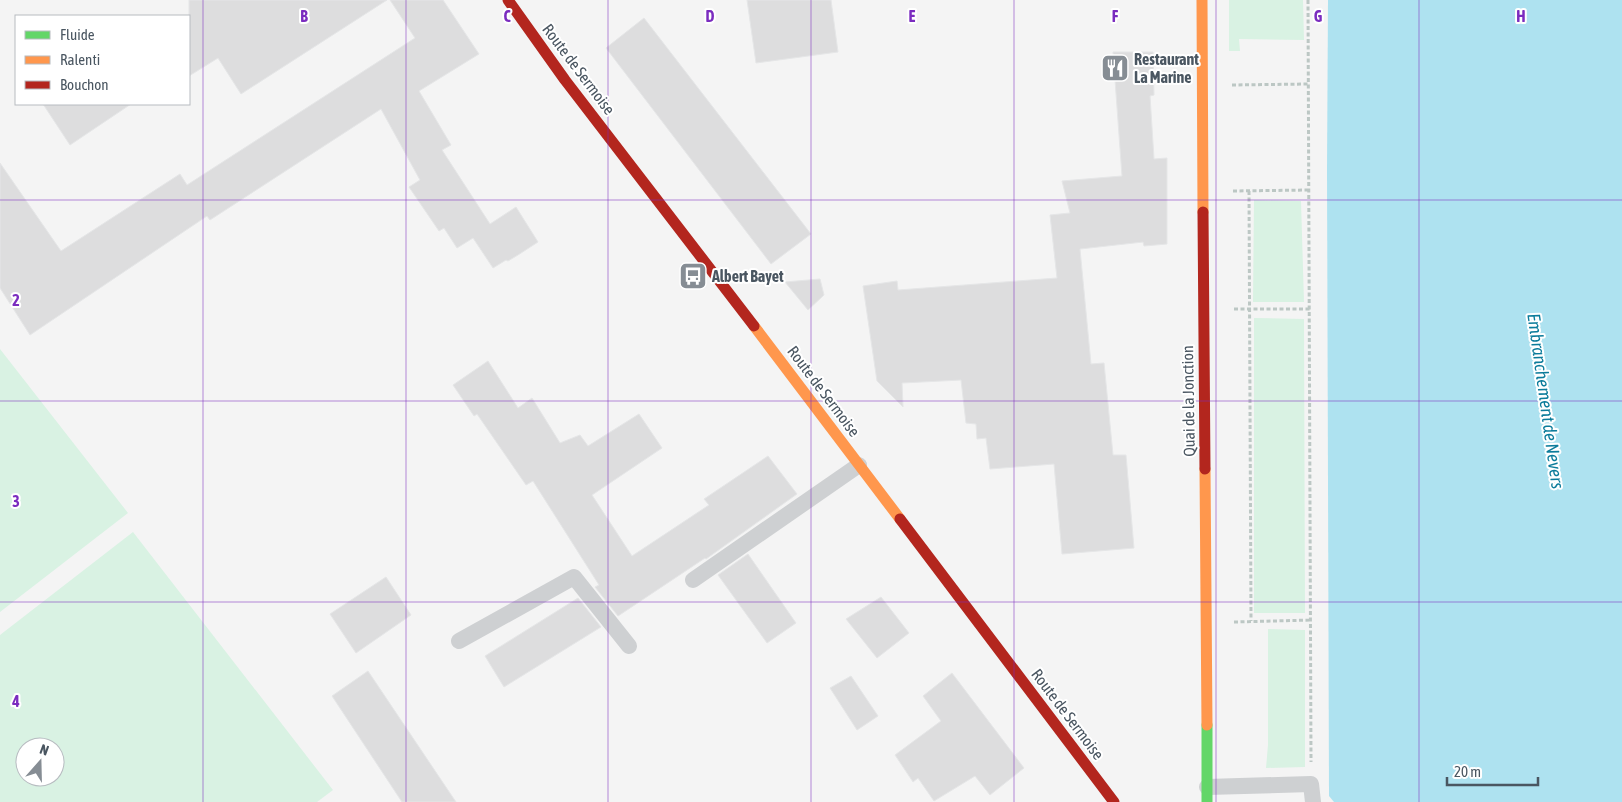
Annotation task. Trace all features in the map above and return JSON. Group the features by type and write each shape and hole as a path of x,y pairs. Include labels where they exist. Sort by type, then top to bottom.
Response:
{"main road":[{"name":"Route de Sermoise","path":"508,0 565,80 860,465 1114,802"},
{"name":"Quai de la Jonction","path":"1202,0 1207,795"}],"lane":[{"path":"693,580 860,465"},
{"path":"459,641 574,577 629,646"},
{"path":"1207,795 1311,784 1313,802"}],"path":[{"path":"1308,0 1311,784"},
{"path":"1202,84 1309,84"},
{"path":"1226,191 1309,190"},
{"path":"1249,191 1251,622"},
{"path":"1203,309 1310,309"},
{"path":"1206,622 1311,620"}],"green space":[{"path":"1229,0 1303,0 1304,40 1239,39 1240,51 1229,51"},
{"path":"1254,200 1301,201 1304,302 1253,302"},
{"path":"1254,318 1304,319 1305,613 1254,613"},
{"path":"0,349 128,513 0,612"},
{"path":"133,532 333,790 317,802 0,802 0,635"},
{"path":"1268,629 1305,630 1305,767 1266,768 1268,745"}],"water":[{"name":"Embranchement de Nevers","path":"1328,0 1622,0 1622,802 1334,802 1329,796"}],"building":[{"path":"189,0 387,0 241,94 218,58 190,75"},
{"path":"390,0 443,0 479,54 419,91 451,145 442,150 490,224 516,207 538,242 493,268 473,238 457,248 444,228 439,231 409,187 420,180 381,109 210,220 207,216 30,335 0,288 0,163 61,251 180,174 187,185 415,38"},
{"path":"747,0 831,0 838,52 756,63"},
{"path":"644,18 811,234 771,264 606,48"},
{"path":"1113,52 1153,52 1154,95 1150,96 1154,159 1167,158 1167,244 1144,246 1143,242 1080,249 1091,364 1104,363 1113,455 1126,455 1134,548 1062,554 1054,464 990,469 986,438 977,439 976,424 966,423 961,380 902,383 903,407 877,381 863,286 897,281 898,290 1057,278 1050,215 1070,213 1062,181 1122,176"},
{"path":"44,105 130,105 70,145"},
{"path":"820,279 824,295 808,310 785,282"},
{"path":"488,361 518,408 532,398 560,443 580,435 588,446 639,414 662,448 592,495 632,556 709,505 704,499 768,456 797,494 706,559 618,616 595,587 599,585 533,481 526,485 477,414 474,416 453,385"},
{"path":"748,554 796,623 767,643 718,575"},
{"path":"386,577 411,615 356,653 330,614"},
{"path":"881,597 909,633 877,658 846,619"},
{"path":"578,598 601,627 504,687 485,656"},
{"path":"368,671 456,802 402,802 332,696"},
{"path":"952,673 1024,768 990,795 975,776 934,801 918,778 913,782 895,755 941,721 923,696"},
{"path":"851,676 878,716 857,730 830,688"}],"traffic: fast":[{"path":"1207,725 1207,802"}],"traffic: slow":[{"path":"1202,0 1203,212"},
{"path":"754,326 900,519"},
{"path":"1205,469 1207,725"}],"traffic: jam":[{"path":"508,0 565,80 754,326"},
{"path":"1203,212 1205,469"},
{"path":"900,519 1114,802"}],"place":[{"name":"Restaurant La Marine","path":"1115,68"},
{"name":"Albert Bayet","path":"693,276"}]}
